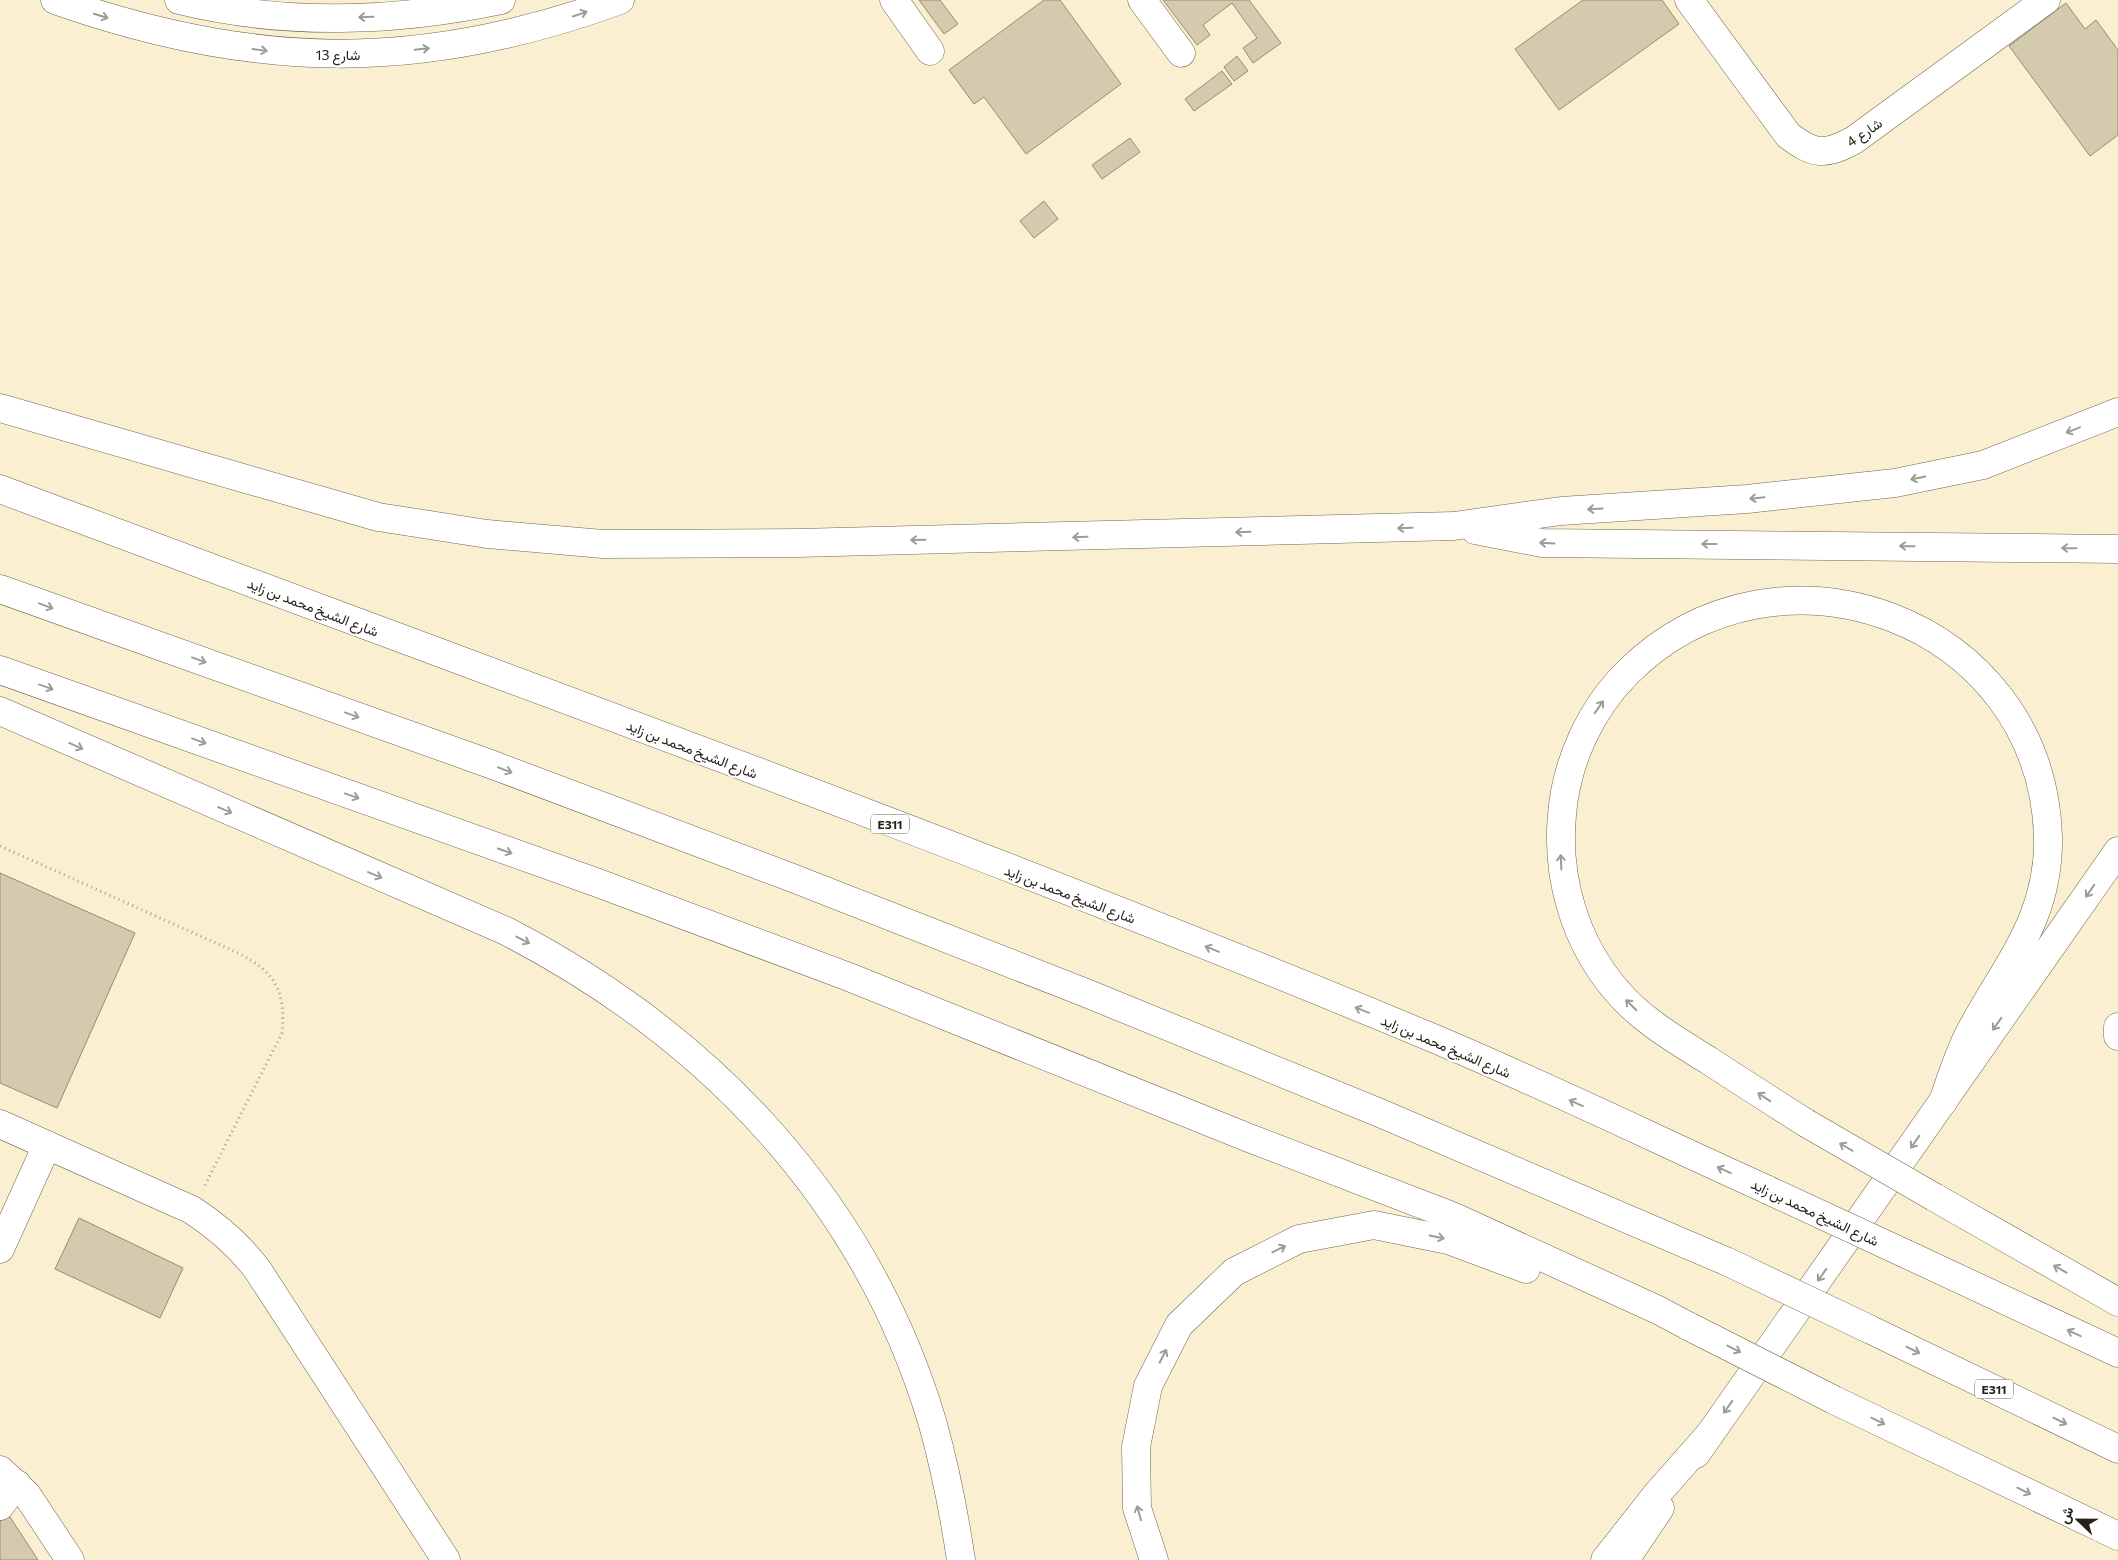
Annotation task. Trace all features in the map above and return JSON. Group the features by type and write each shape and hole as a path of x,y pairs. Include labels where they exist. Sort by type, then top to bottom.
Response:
{"main road":[{"name":"شارع 13","path":"55,0 119,21 189,39 269,51 342,55 415,50 486,40 552,23 620,0"},
{"path":"179,0 237,11 333,18 396,16 460,8 501,0"},
{"path":"894,0 930,51"},
{"path":"1142,0 1181,53"},
{"name":"شارع 4","path":"1689,0 1788,135 1802,146 1819,152 1836,150 1854,140 2046,0"},
{"path":"0,408 378,517 487,534 603,544 798,543 1454,526 1561,511 1747,499 1895,483 1982,464 2118,412"},
{"name":"شارع الشيخ محمد بن زايد","path":"0,489 828,799 1432,1038 1768,1190 2118,1354"},
{"path":"1454,526 1542,543 2118,549"},
{"name":"E311","path":"0,590 493,765 800,881 1086,993 1380,1113 1728,1262 2118,1449"},
{"path":"1943,1102 1955,1065 1971,1032 2026,938 2038,906 2046,873 2048,830 2046,804 2038,771 2026,739 2009,710 1988,683 1964,659 1936,639 1901,620 1864,607 1825,601 1786,600 1746,606 1709,618 1673,636 1641,659 1613,687 1595,713 1571,770 1563,803 1560,836 1562,870 1570,903 1582,935 1597,965 1617,992 1641,1015 1669,1035 1806,1123 2118,1302"},
{"path":"0,670 598,883 849,977 1249,1138 1452,1216 1658,1310 1834,1400 2118,1536"},
{"path":"0,712 506,932 545,952 612,993 689,1052 750,1110 806,1175 855,1249 878,1290 905,1349 931,1420 954,1513 961,1560"},
{"path":"1625,1560 1709,1435 2118,851"},
{"path":"2118,1027 2118,1036"},
{"path":"0,1124 192,1210 217,1226 239,1246 257,1269 446,1560"},
{"path":"0,1249 47,1146"},
{"path":"1154,1560 1137,1508 1136,1447 1148,1386 1179,1324 1234,1272 1299,1239 1374,1225 1448,1240 1502,1259 1612,1305 1658,1310"},
{"path":"1605,1560 1657,1494 1709,1435"},
{"path":"0,1506 9,1477 27,1495 70,1560"}],"path":[{"path":"0,846 256,962 271,976 280,994 284,1013 282,1033 192,1210"}],"building":[{"path":"919,0 940,0 958,24 944,34"},
{"path":"1044,0 1060,0 1121,84 1026,154 984,97 974,104 949,70"},
{"path":"1163,0 1249,0 1281,43 1253,63 1243,48 1257,38 1232,3 1203,25 1210,35 1197,45"},
{"path":"1583,0 1662,0 1679,24 1559,110 1515,49"},
{"path":"2066,3 2085,29 2096,20 2118,50 2118,135 2090,156 2009,46"},
{"path":"1237,56 1248,71 1234,81 1224,67"},
{"path":"1222,71 1232,84 1194,111 1185,99"},
{"path":"1130,138 1140,152 1102,179 1092,165"},
{"path":"1044,201 1058,219 1034,238 1020,221"},
{"path":"0,873 135,933 57,1108 0,1083"},
{"path":"79,1218 183,1268 160,1318 55,1269"},
{"path":"10,1517 38,1560 0,1560 0,1521"}]}
